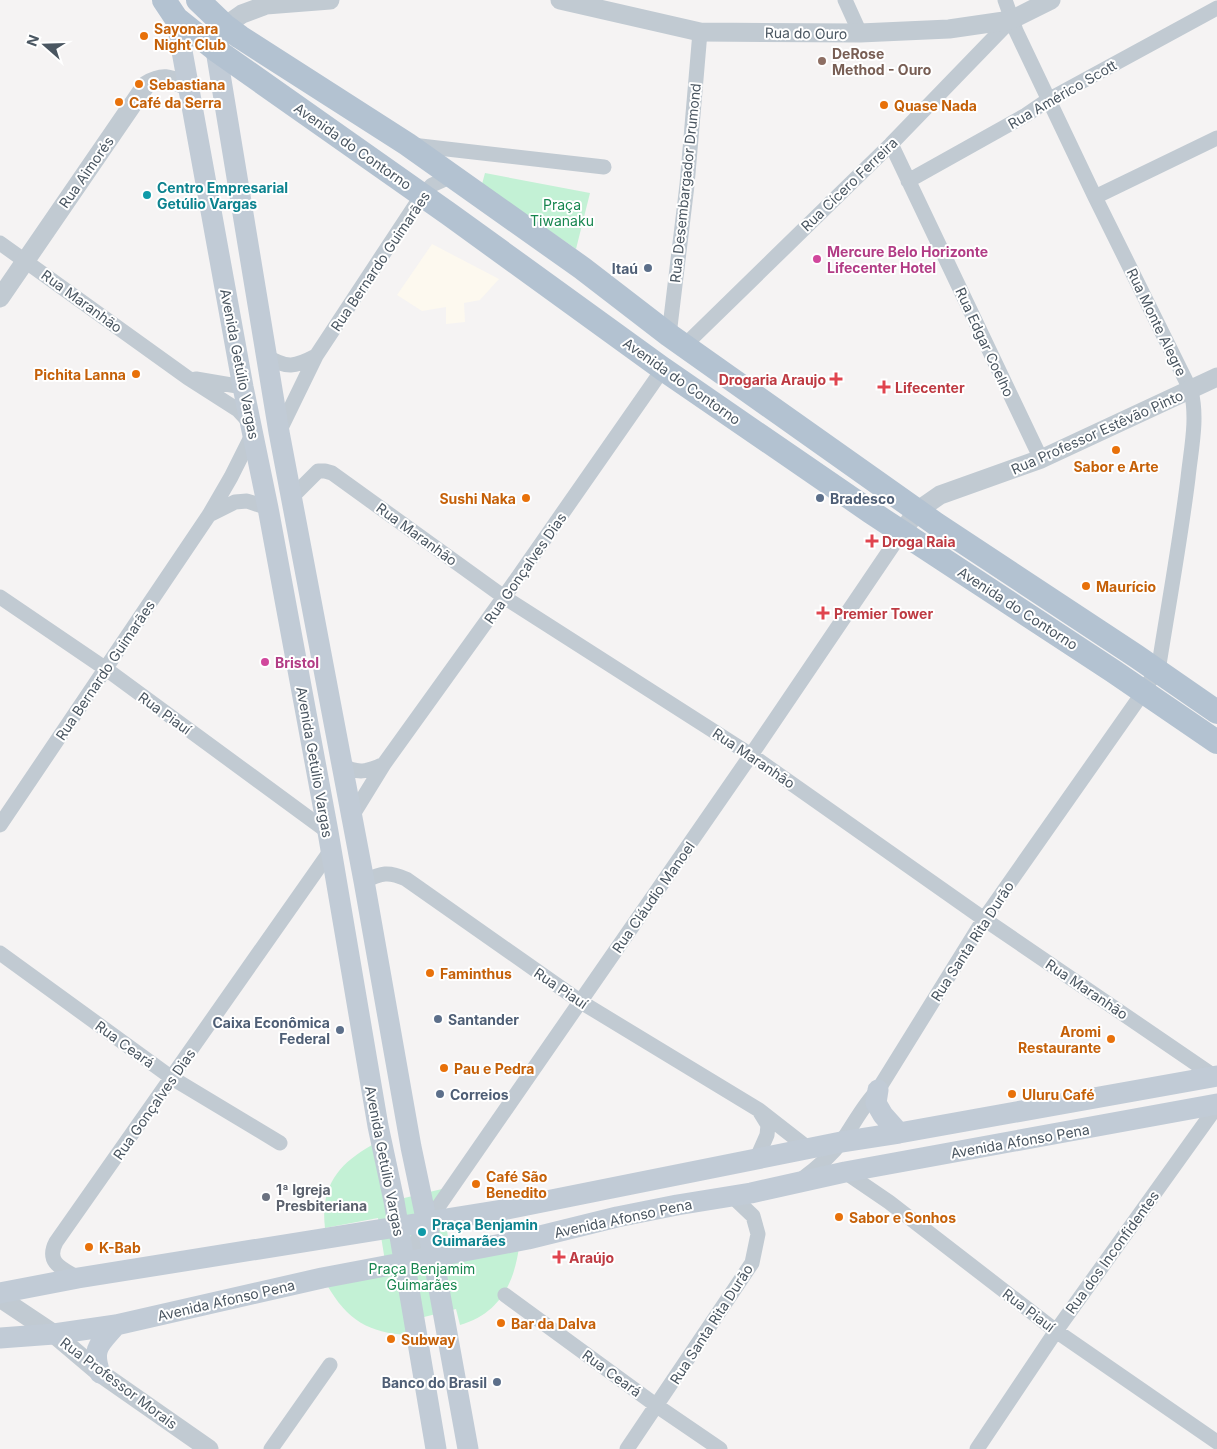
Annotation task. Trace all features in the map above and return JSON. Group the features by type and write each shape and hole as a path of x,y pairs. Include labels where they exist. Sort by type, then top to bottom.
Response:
{"main road":[{"name":"Avenida do Contorno","path":"198,0 225,26 407,144 582,268 676,340 917,511 1217,712"},
{"name":"Avenida do Contorno","path":"170,9 216,50 664,369 871,512 1217,742"},
{"name":"Avenida Getúlio Vargas","path":"170,9 189,87 243,387 268,508 330,841 378,1126 398,1227 436,1449"},
{"name":"Avenida Getúlio Vargas","path":"225,26 216,50 266,356 468,1449"},
{"path":"243,387 257,380 263,370 266,356"},
{"path":"260,469 279,432"},
{"name":"Avenida Afonso Pena","path":"0,1293 78,1278 427,1223 809,1150 841,1142 1216,1076"},
{"path":"878,1090 876,1103 883,1115 900,1133"},
{"name":"Avenida Afonso Pena","path":"0,1338 54,1334 116,1325 322,1278 528,1239 617,1217 795,1184 846,1172 1217,1105"},
{"path":"100,1373 95,1358 99,1344 116,1325"}],"street":[{"path":"225,26 242,14 266,5 330,0"},
{"name":"Rua do Ouro","path":"560,0 700,32 860,33 949,29 1011,20 1051,0"},
{"path":"845,0 860,33"},
{"name":"Rua Monte Alegre","path":"1005,0 1011,20 1048,100 1191,390 1195,417 1183,517 1158,671 1142,691"},
{"name":"Rua Américo Scott","path":"908,181 1026,115 1048,100 1217,8"},
{"name":"Rua Cícero Ferreira","path":"676,340 891,144 1011,20"},
{"name":"Rua Desembargador Drumond","path":"676,340 700,32"},
{"name":"Rua Aimorés","path":"0,298 146,85 164,78 174,80 189,87"},
{"path":"1095,197 1217,138"},
{"path":"407,144 604,167"},
{"name":"Rua Edgar Coelho","path":"891,144 1041,459"},
{"name":"Rua Bernardo Guimarães","path":"279,432 316,356 422,195 432,185 452,176"},
{"name":"Rua Maranhão","path":"0,243 188,378 238,410 251,428"},
{"path":"266,356 276,363 288,366 301,364 316,356"},
{"name":"Rua Gonçalves Dias","path":"352,816 384,764 664,369"},
{"name":"Rua Professor Estêvão Pinto","path":"902,532 917,511 940,495 1041,459 1217,377"},
{"name":"Rua Maranhão","path":"188,378 243,387"},
{"name":"Rua Bernardo Guimarães","path":"0,825 208,515 232,477 251,428"},
{"name":"Rua Maranhão","path":"291,498 318,471 332,473 504,597 751,755 984,918 1216,1076"},
{"path":"208,515 235,502 248,501 268,508"},
{"name":"Rua Cláudio Manoel","path":"404,1263 427,1223 751,755 902,532"},
{"name":"Rua Piauí","path":"0,597 106,669 330,841"},
{"name":"Rua Santa Rita Durão","path":"795,1184 820,1165 841,1142 866,1102 878,1090 984,918 1137,701 1142,691"},
{"path":"342,765 358,772 367,772 384,764"},
{"name":"Rua Gonçalves Dias","path":"78,1278 59,1267 53,1258 52,1250 56,1242 172,1078 330,841"},
{"name":"Rua Piauí","path":"364,882 381,874 393,874 406,880 581,1002 759,1110 809,1150"},
{"name":"Rua Ceará","path":"0,954 172,1078 280,1143"},
{"name":"Rua dos Inconfidentes","path":"977,1449 1056,1330 1217,1105"},
{"path":"756,1160 767,1136 768,1125 759,1110"},
{"name":"Rua Piauí","path":"846,1172 889,1202 1056,1330 1217,1442"},
{"name":"Rua Santa Rita Durão","path":"628,1449 752,1263 758,1234 753,1216 732,1196"},
{"name":"Rua Ceará","path":"504,1295 657,1406 720,1449"},
{"name":"Rua Professor Morais","path":"0,1298 54,1334 100,1373 209,1449"},
{"path":"271,1449 330,1364"}],"shaded area":[{"path":"432,244 499,279 480,300 464,303 465,322 446,324 446,307 422,311 397,295"}],"green space":[{"name":"Praça Tiwanaku","path":"485,173 590,193 576,249 482,184"},
{"name":"Praça Benjamim Guimarães","path":"372,1145 400,1199 442,1189 449,1246 519,1247 513,1273 502,1296 485,1313 474,1320 460,1325 456,1309 424,1317 408,1335 394,1334 371,1328 351,1316 327,1285 385,1261 378,1218 325,1228 325,1200 334,1178 350,1160"}],"place":[{"name":"Sayonara Night Club","path":"144,36"},
{"name":"DeRose Method - Ouro","path":"822,61"},
{"name":"Sebastiana","path":"139,84"},
{"name":"Café da Serra","path":"119,102"},
{"name":"Quase Nada","path":"884,105"},
{"name":"Centro Empresarial Getúlio Vargas","path":"147,195"},
{"name":"Mercure Belo Horizonte Lifecenter Hotel","path":"817,259"},
{"name":"Itaú","path":"648,268"},
{"name":"Pichita Lanna","path":"136,374"},
{"name":"Drogaria Araujo","path":"836,379"},
{"name":"Lifecenter","path":"884,387"},
{"name":"Sabor e Arte","path":"1116,450"},
{"name":"Sushi Naka","path":"526,498"},
{"name":"Bradesco","path":"820,498"},
{"name":"Droga Raia","path":"872,541"},
{"name":"Maurício","path":"1086,586"},
{"name":"Premier Tower","path":"823,613"},
{"name":"Bristol","path":"265,662"},
{"name":"Faminthus","path":"430,973"},
{"name":"Santander","path":"438,1019"},
{"name":"Caixa Econômica Federal","path":"340,1030"},
{"name":"Aromi Restaurante","path":"1111,1039"},
{"name":"Pau e Pedra","path":"444,1068"},
{"name":"Correios","path":"440,1094"},
{"name":"Uluru Café","path":"1012,1094"},
{"name":"Café São Benedito","path":"476,1184"},
{"name":"1ª Igreja Presbiteriana","path":"266,1197"},
{"name":"Sabor e Sonhos","path":"839,1217"},
{"name":"Praça Benjamin Guimarães","path":"422,1232"},
{"name":"K-Bab","path":"89,1247"},
{"name":"Araújo","path":"559,1257"},
{"name":"Bar da Dalva","path":"501,1323"},
{"name":"Subway","path":"391,1339"},
{"name":"Banco do Brasil","path":"497,1382"}]}
